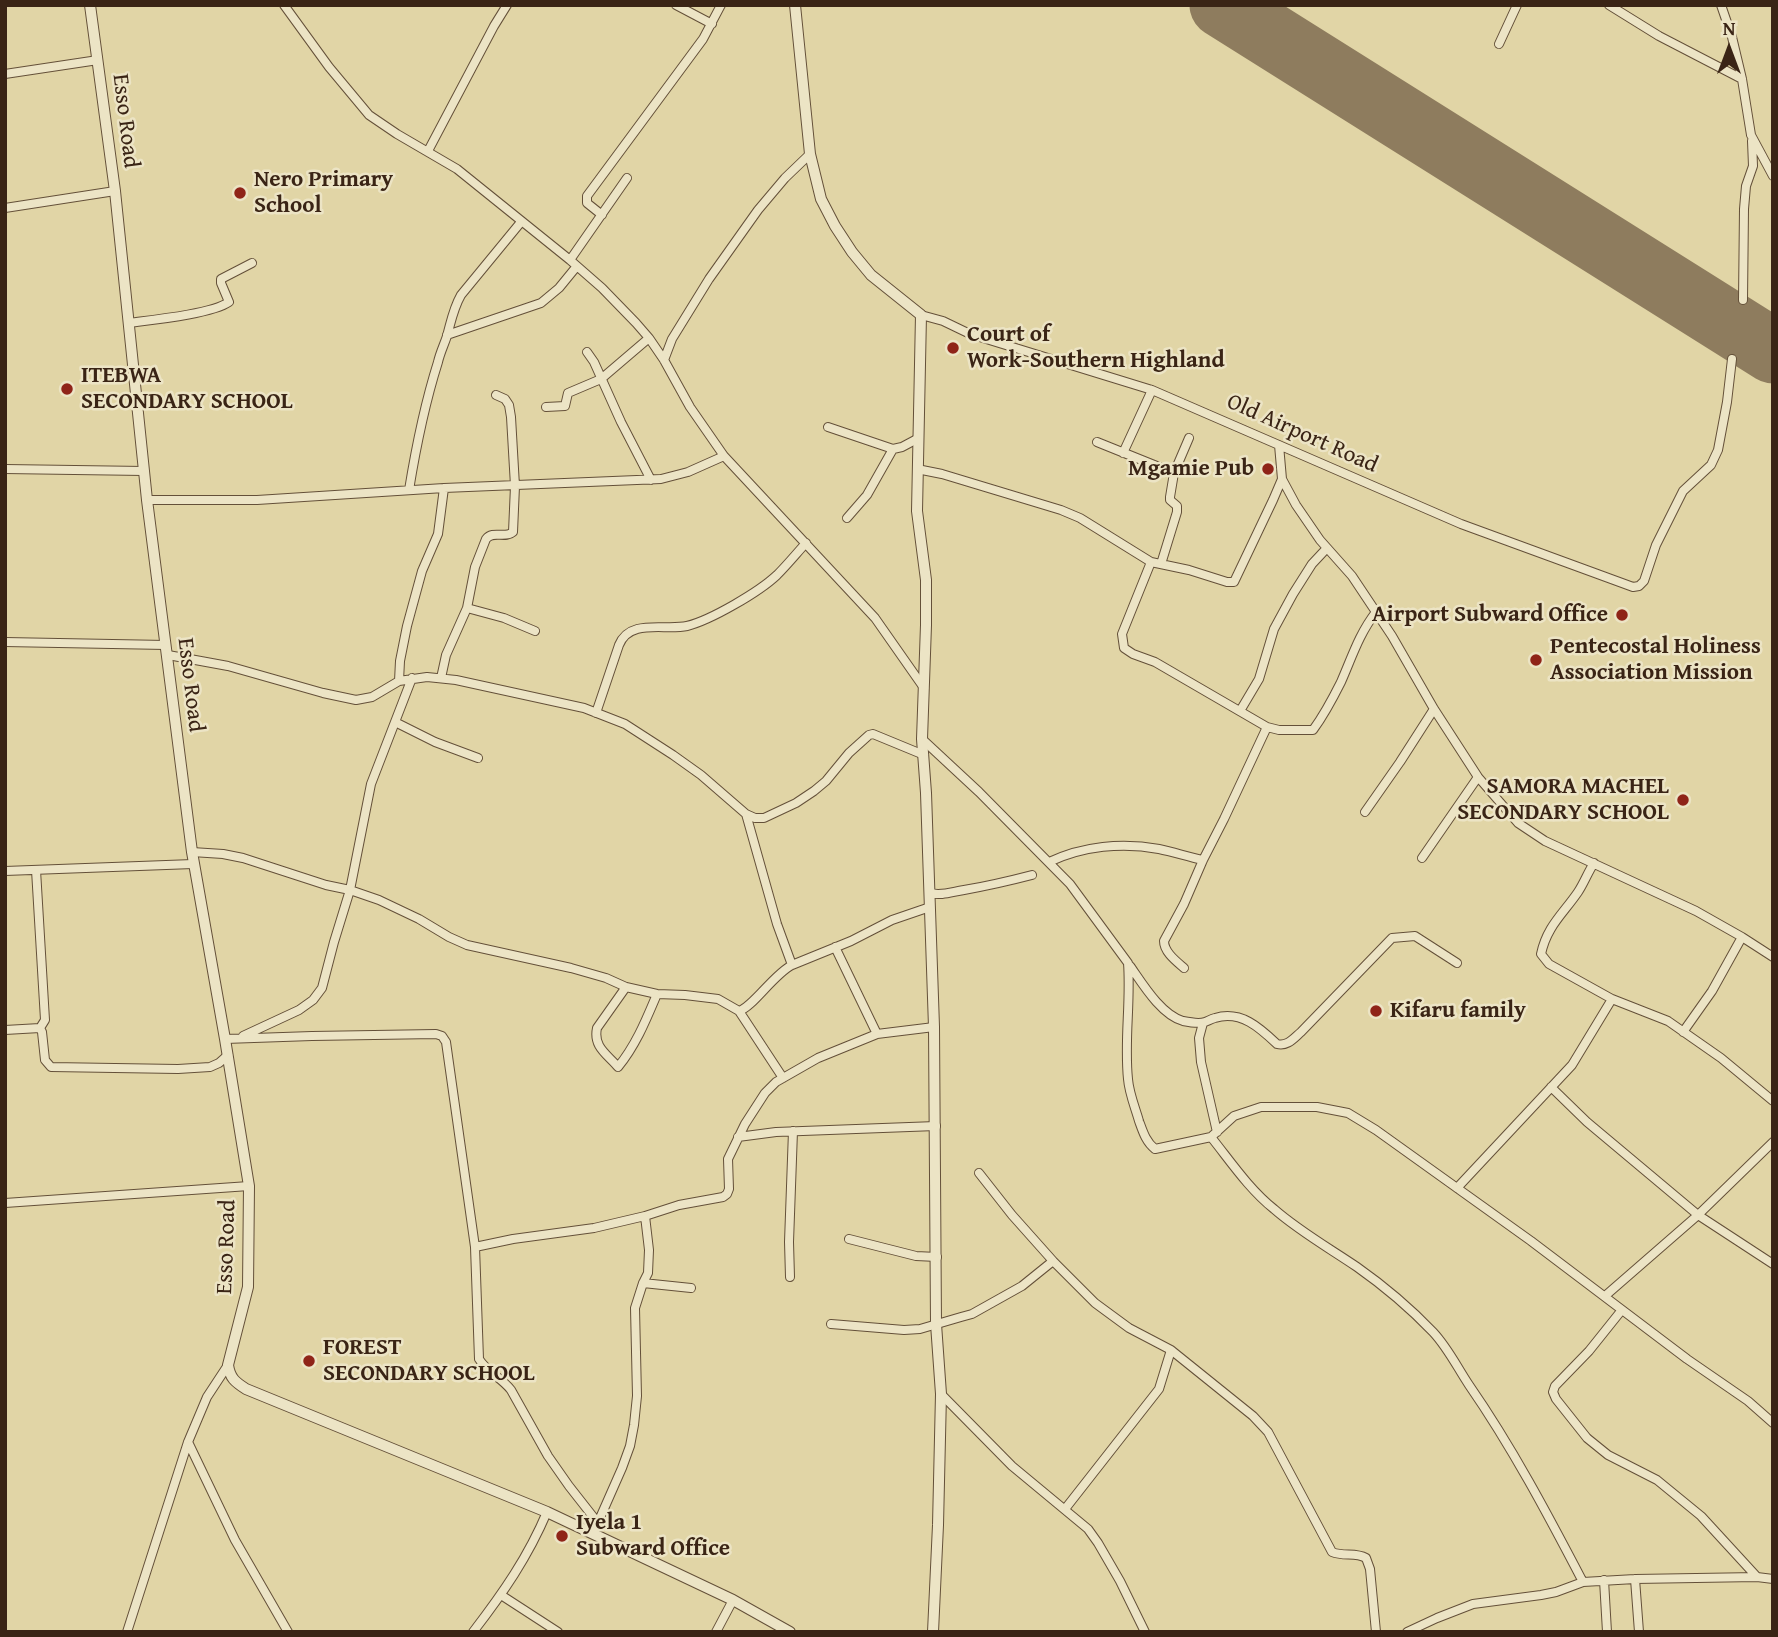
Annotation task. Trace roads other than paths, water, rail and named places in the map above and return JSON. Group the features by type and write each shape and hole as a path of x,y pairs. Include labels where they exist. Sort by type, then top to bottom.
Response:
{"street":[{"name":"Esso Road","path":"90,5 114,191 147,500 193,864 228,1055 248,1186 248,1287 229,1365"},
{"path":"284,5 369,115 457,169 574,263 602,288 649,338 690,407 724,456 875,618 925,689"},
{"path":"428,151 507,5"},
{"path":"676,5 712,24"},
{"path":"602,215 587,203 587,196 678,75 703,39 721,5"},
{"name":"Old Airport Road","path":"794,5 810,154 821,199 846,243 872,275 921,315 943,321 970,334 1152,390 1461,524 1621,584 1639,586 1644,581 1656,545 1682,491 1710,465 1718,450 1732,359"},
{"path":"1499,44 1517,5"},
{"path":"1609,5 1659,36 1742,79"},
{"path":"1721,5 1742,79 1754,166 1746,186 1744,209 1743,300"},
{"path":"5,74 98,60"},
{"path":"1751,135 1773,176"},
{"path":"664,360 682,321 730,249 758,210 810,154"},
{"path":"447,335 541,303 559,288 627,178"},
{"path":"5,208 114,191"},
{"path":"409,490 427,400 454,308 461,295 521,222"},
{"path":"128,323 200,312 225,305 229,302 222,279 252,263"},
{"path":"921,315 917,511 926,580 922,739 934,1027 936,1324 941,1394 933,1632"},
{"path":"547,407 565,406 568,393 601,379 649,338"},
{"path":"587,352 651,480"},
{"path":"1123,453 1152,390"},
{"path":"441,678 446,655 467,608 475,567 485,539 492,535 508,535 513,532 515,486 512,417 505,399 496,395"},
{"path":"828,428 893,449 917,439"},
{"path":"1161,564 1177,512 1177,506 1170,500 1174,473 1189,438"},
{"path":"1097,442 1174,473"},
{"path":"1279,445 1282,478 1296,505 1327,548 1352,576 1478,777 1518,823 1545,841 1696,911 1773,957"},
{"path":"847,518 867,495 893,449"},
{"path":"147,500 257,500 444,488 651,480 688,472 724,456"},
{"path":"5,469 144,471"},
{"path":"917,469 1061,510 1080,518 1151,562 1231,583 1234,582 1282,478"},
{"path":"399,681 407,626 422,571 438,534 444,488"},
{"path":"596,713 621,639 627,634 645,628 685,626 704,620 740,601 776,576 806,543"},
{"path":"1240,711 1259,679 1274,629 1293,594 1327,548"},
{"path":"1151,562 1122,634 1124,648 1155,662 1267,727 1279,730 1313,730 1340,682 1366,624 1376,612"},
{"path":"467,608 504,618 535,631"},
{"path":"5,642 167,650 323,693 356,699 372,697 399,681 427,677 560,702 625,724 701,775 746,814 755,818 764,818 814,791 869,735 873,734 924,755"},
{"path":"240,1038 299,1010 313,1000 322,988 350,890 371,784 412,678"},
{"path":"1365,812 1434,709"},
{"path":"395,722 435,742 478,758"},
{"path":"1184,968 1167,951 1164,941 1267,727"},
{"path":"922,739 1070,884 1153,998 1181,1021 1203,1023 1216,1017 1244,1019 1258,1026 1282,1045 1301,1032 1392,938 1415,936 1457,963"},
{"path":"1422,858 1478,777"},
{"path":"746,814 777,924 792,965"},
{"path":"1049,862 1088,848 1115,846 1158,849 1202,860"},
{"path":"192,852 243,858 350,890 379,900 467,945 571,968 626,987 657,994 718,999 739,1012 783,1078"},
{"path":"1594,863 1577,893 1554,922 1544,941 1541,954 1549,964 1612,999 1668,1021 1744,1075 1773,1101"},
{"path":"5,871 193,864"},
{"path":"36,870 45,1020 40,1028"},
{"path":"930,893 944,895 999,885 1032,875"},
{"path":"739,1012 746,1010 783,969 892,920 930,906"},
{"path":"1684,1032 1712,991 1742,937"},
{"path":"835,947 877,1034"},
{"path":"1128,963 1128,1082 1148,1143 1155,1149 1214,1135 1234,1116 1261,1107 1317,1107 1348,1113 1457,1188 1605,1296 1621,1311 1748,1401 1773,1423"},
{"path":"626,987 597,1028 596,1035 599,1046 618,1067 640,1034 657,994"},
{"path":"1457,1188 1572,1065 1612,999"},
{"path":"1203,1023 1199,1038 1201,1062 1214,1135 1242,1177 1272,1208 1359,1268 1391,1293 1435,1334 1498,1427 1583,1582"},
{"path":"475,1247 594,1228 679,1205 723,1197 729,1189 728,1158 769,1088 818,1058 877,1034 934,1027"},
{"path":"5,1030 40,1028"},
{"path":"40,1028 45,1060 51,1067 210,1067 228,1055"},
{"path":"225,1039 326,1035 442,1036 446,1042 475,1247 479,1359 511,1390 548,1456 598,1522"},
{"path":"1551,1087 1587,1122 1698,1215 1773,1264"},
{"path":"738,1137 793,1131 936,1126"},
{"path":"790,1277 793,1131"},
{"path":"1605,1296 1698,1215 1773,1142"},
{"path":"979,1173 1012,1215 1085,1294 1144,1337 1171,1350 1253,1416 1268,1432 1332,1552 1340,1555 1359,1554 1366,1558 1370,1569 1376,1632"},
{"path":"5,1203 248,1186"},
{"path":"592,1535 622,1468 634,1425 637,1396 635,1308 649,1273 645,1216"},
{"path":"849,1239 916,1256 937,1256"},
{"path":"831,1324 920,1329 972,1314 1021,1286 1053,1261"},
{"path":"643,1283 691,1288"},
{"path":"1621,1311 1589,1351 1555,1386 1553,1392 1556,1399 1587,1438 1608,1455 1657,1480 1701,1516 1757,1577"},
{"path":"1065,1509 1159,1389 1171,1350"},
{"path":"127,1632 188,1441 206,1396 229,1365"},
{"path":"229,1365 229,1374 234,1382 246,1389 547,1512 733,1600 786,1631"},
{"path":"941,1394 1012,1466 1088,1529 1120,1581 1145,1632"},
{"path":"188,1441 235,1540 288,1632"},
{"path":"473,1632 517,1571 536,1539 547,1512"},
{"path":"1407,1632 1473,1604 1541,1595 1583,1582 1635,1578 1773,1579"},
{"path":"1635,1578 1639,1632"},
{"path":"1604,1580 1607,1632"},
{"path":"501,1595 558,1632"},
{"path":"716,1632 733,1600"}],"place":[{"name":"Nero Primary School","path":"240,193"},
{"name":"Court of Work-Southern Highland","path":"953,348"},
{"name":"ITEBWA SECONDARY SCHOOL","path":"67,389"},
{"name":"Mgamie Pub","path":"1268,469"},
{"name":"Airport Subward Office","path":"1622,615"},
{"name":"Pentecostal Holiness Association Mission","path":"1536,660"},
{"name":"SAMORA MACHEL SECONDARY SCHOOL","path":"1683,800"},
{"name":"Kifaru family","path":"1376,1011"},
{"name":"FOREST SECONDARY SCHOOL","path":"309,1361"},
{"name":"Iyela 1 Subward Office","path":"562,1536"}]}
